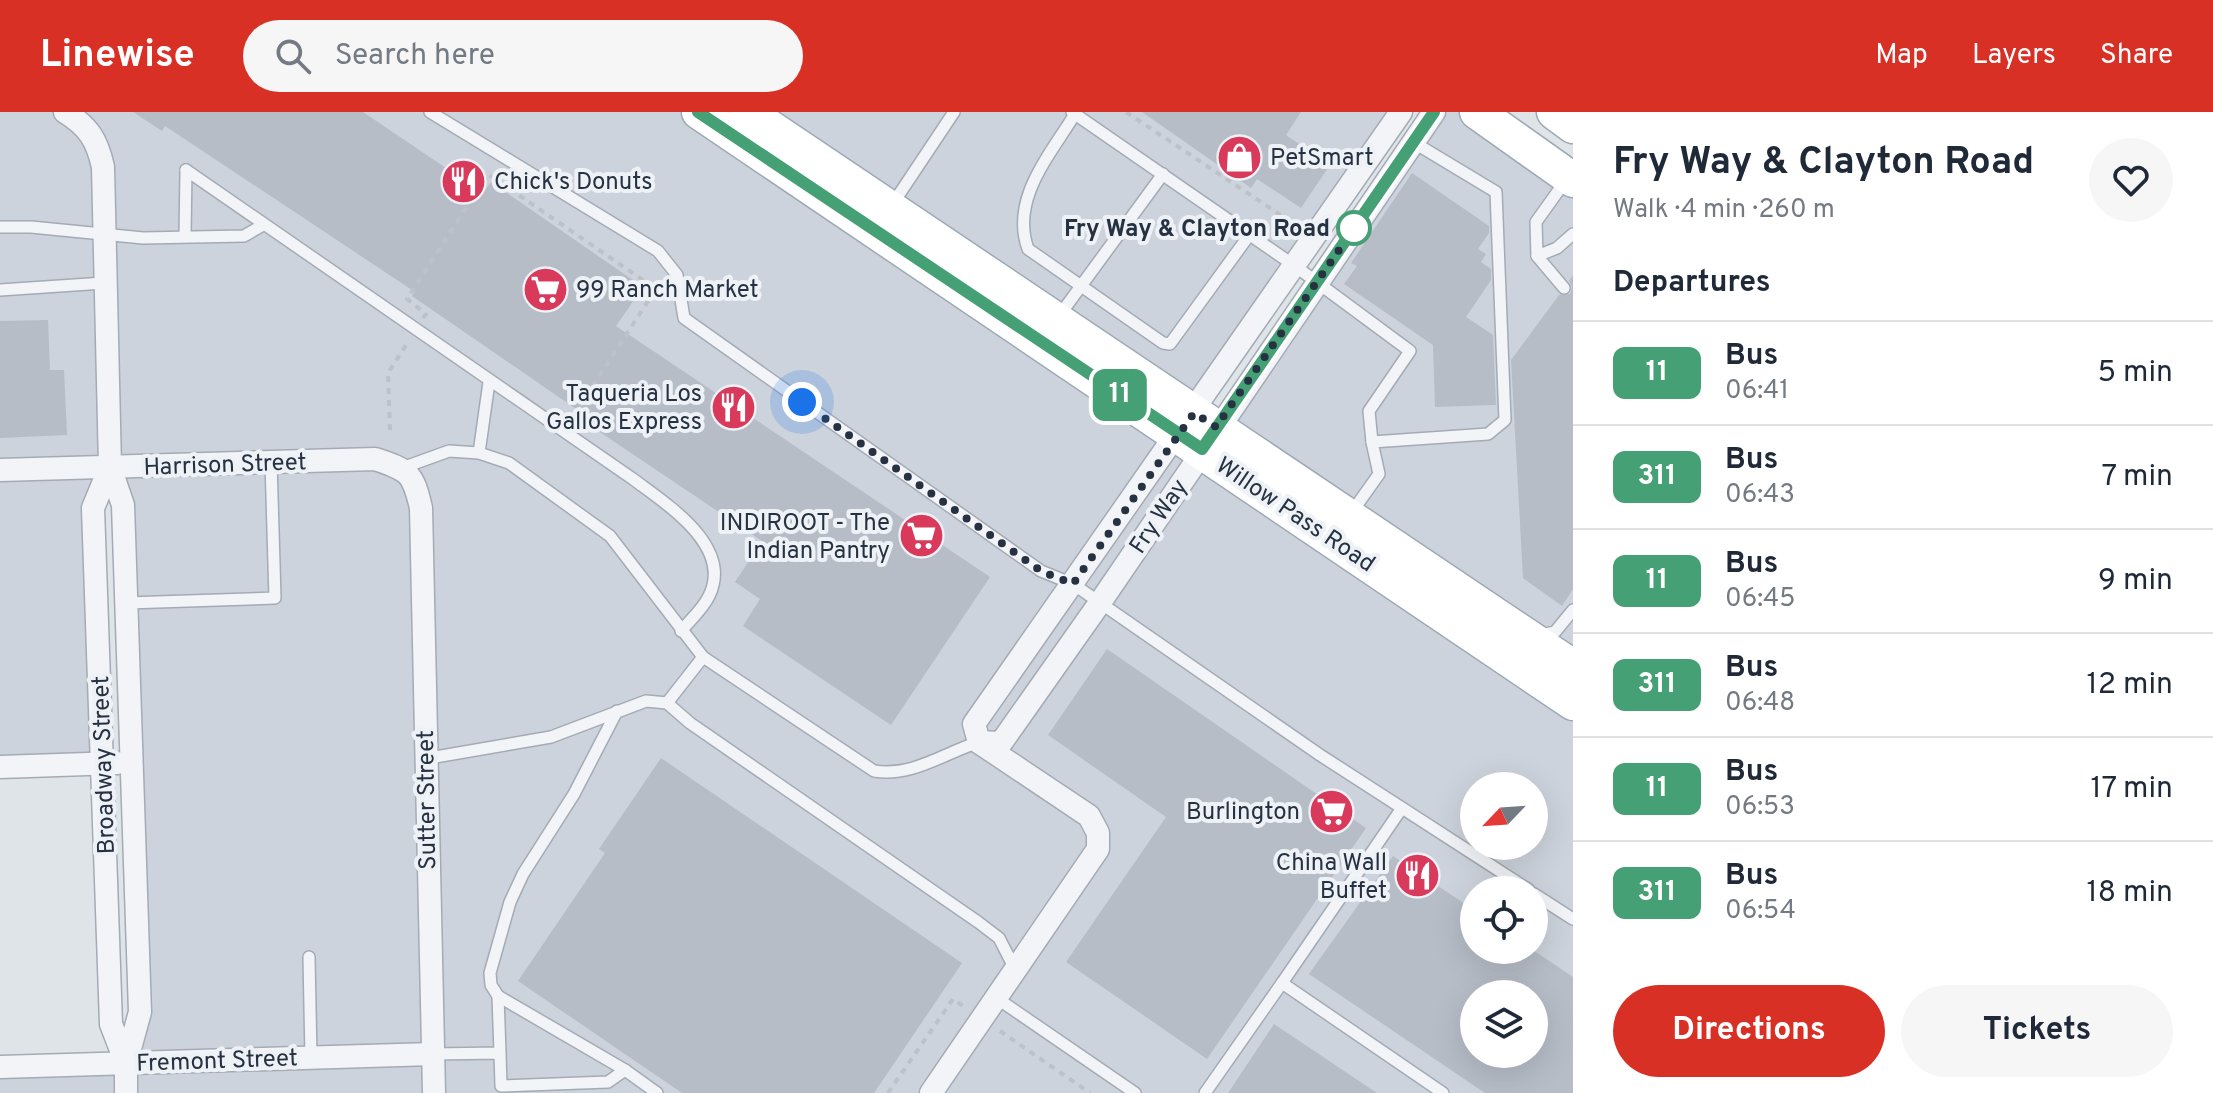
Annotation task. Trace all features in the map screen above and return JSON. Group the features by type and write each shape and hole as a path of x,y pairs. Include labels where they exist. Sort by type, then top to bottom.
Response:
{"main road":[{"name":"Willow Pass Road","path":"699,112 1198,431 1349,516 1573,667"},
{"name":"Willow Pass Road","path":"747,112 1056,320 1198,431 1486,644 1573,703"},
{"path":"1477,112 1571,175"},
{"path":"1554,112 1573,126"},
{"path":"1486,644 1573,690"}],"street":[{"name":"Broadway Street","path":"65,112 87,126 98,146 103,167 110,467 123,505 140,1012 126,1063 126,1093"},
{"name":"Fry Way","path":"1401,112 1295,266 1198,431 1099,604 1001,743 979,742 974,724 1073,584 1198,431 1315,283 1434,112"},
{"name":"Harrison Street","path":"0,470 375,459 402,468"},
{"name":"Broadway Street","path":"110,467 93,508 111,1024 126,1063"},
{"name":"Sutter Street","path":"402,468 415,480 421,508 424,759 434,1093"},
{"path":"931,1093 1098,849 1098,833 1089,816 979,742"},
{"path":"0,767 131,762"},
{"name":"Fremont Street","path":"0,1067 433,1054"}],"lane":[{"path":"430,112 658,251 677,275 684,318 1041,571 1073,584 1507,876"},
{"path":"889,208 954,112"},
{"path":"1250,234 1170,344 1163,343 1079,288 1028,249 1022,215 1030,188 1074,113 1250,234 1410,351 1369,411 1379,474 1349,516"},
{"path":"1372,442 1488,434 1505,420 1496,192 1413,142"},
{"path":"185,235 186,170 633,479 697,528 714,576 709,597 681,631"},
{"path":"1056,320 1163,174"},
{"path":"1564,288 1537,256 1536,222 1571,175"},
{"path":"0,227 103,232 143,238 244,236 263,225"},
{"path":"1537,256 1557,248 1573,234"},
{"path":"0,290 104,283"},
{"path":"479,453 489,382"},
{"path":"402,468 449,451 479,453 509,463 610,536 703,657 874,771 891,773 909,770 979,742"},
{"path":"127,603 275,598 271,462"},
{"path":"1524,634 1555,632 1573,610"},
{"path":"667,703 703,657"},
{"path":"424,759 551,737 646,701 667,703 690,723 989,930 999,938 1015,969"},
{"path":"617,711 574,794 523,874 510,902 490,973 498,996 501,1086 608,1082 625,1070"},
{"path":"1205,1093 1402,808"},
{"path":"1548,903 1573,919"},
{"path":"309,957 311,1058"},
{"path":"1282,983 1443,1093"},
{"path":"498,996 625,1070 657,1093"},
{"path":"995,997 1135,1093"},
{"path":"433,1054 500,1053"}],"path":[{"path":"1126,112 1299,228"},
{"path":"390,430 388,373 426,314 407,299 488,174 656,289 573,416"}],"shaded area":[{"path":"0,112 706,112 1573,703 1573,1093 0,1093 0,1067 126,1063 140,1012 111,469 93,509 104,763 0,767"},
{"path":"747,112 1401,112 1194,413"},
{"path":"1434,112 1477,112 1573,180 1573,667 1216,427"}],"building":[{"path":"133,112 363,112 483,193 491,182 643,287 616,326 990,577 891,725 743,626 760,599 735,582 762,541 579,418 582,413 412,296 415,292 165,126 162,131"},
{"name":"PetSmart","path":"1142,112 1301,112 1286,135 1330,165 1301,208 1257,179 1251,188"},
{"path":"1412,173 1489,226 1489,233 1478,249 1486,254 1481,262 1491,269 1491,280 1466,317 1493,335 1496,405 1435,407 1433,345 1344,284 1357,266 1351,263"},
{"path":"1573,275 1573,589 1562,606 1523,578 1511,360 1559,295 1570,294 1572,287 1569,281"},
{"path":"48,320 50,370 64,370 67,435 0,438 0,321"},
{"path":"1107,649 1366,828 1207,1059 1066,962 1166,817 1048,735"},
{"path":"661,758 962,963 874,1093 682,1093 518,981 605,853 599,849"},
{"path":"1393,856 1460,901 1460,964 1548,964 1548,960 1573,977 1573,1093 1485,1093 1309,974"},
{"path":"1274,1024 1377,1093 1228,1093"}],"bus line":[{"name":"11","path":"698,112 1202,449 1434,112"}],"place":[{"name":"PetSmart","path":"1239,157"},
{"name":"Chick's Donuts","path":"463,181"},
{"name":"Fry Way & Clayton Road","path":"1354,228"},
{"name":"99 Ranch Market","path":"545,289"},
{"name":"Taqueria Los Gallos Express","path":"733,407"},
{"name":"INDIROOT - The Indian Pantry","path":"921,536"},
{"name":"Burlington","path":"1331,811"},
{"name":"China Wall Buffet","path":"1418,876"}],"route":[{"path":"802,402 1041,571 1073,584 1194,413 1216,427 1362,217 1354,228"}]}
